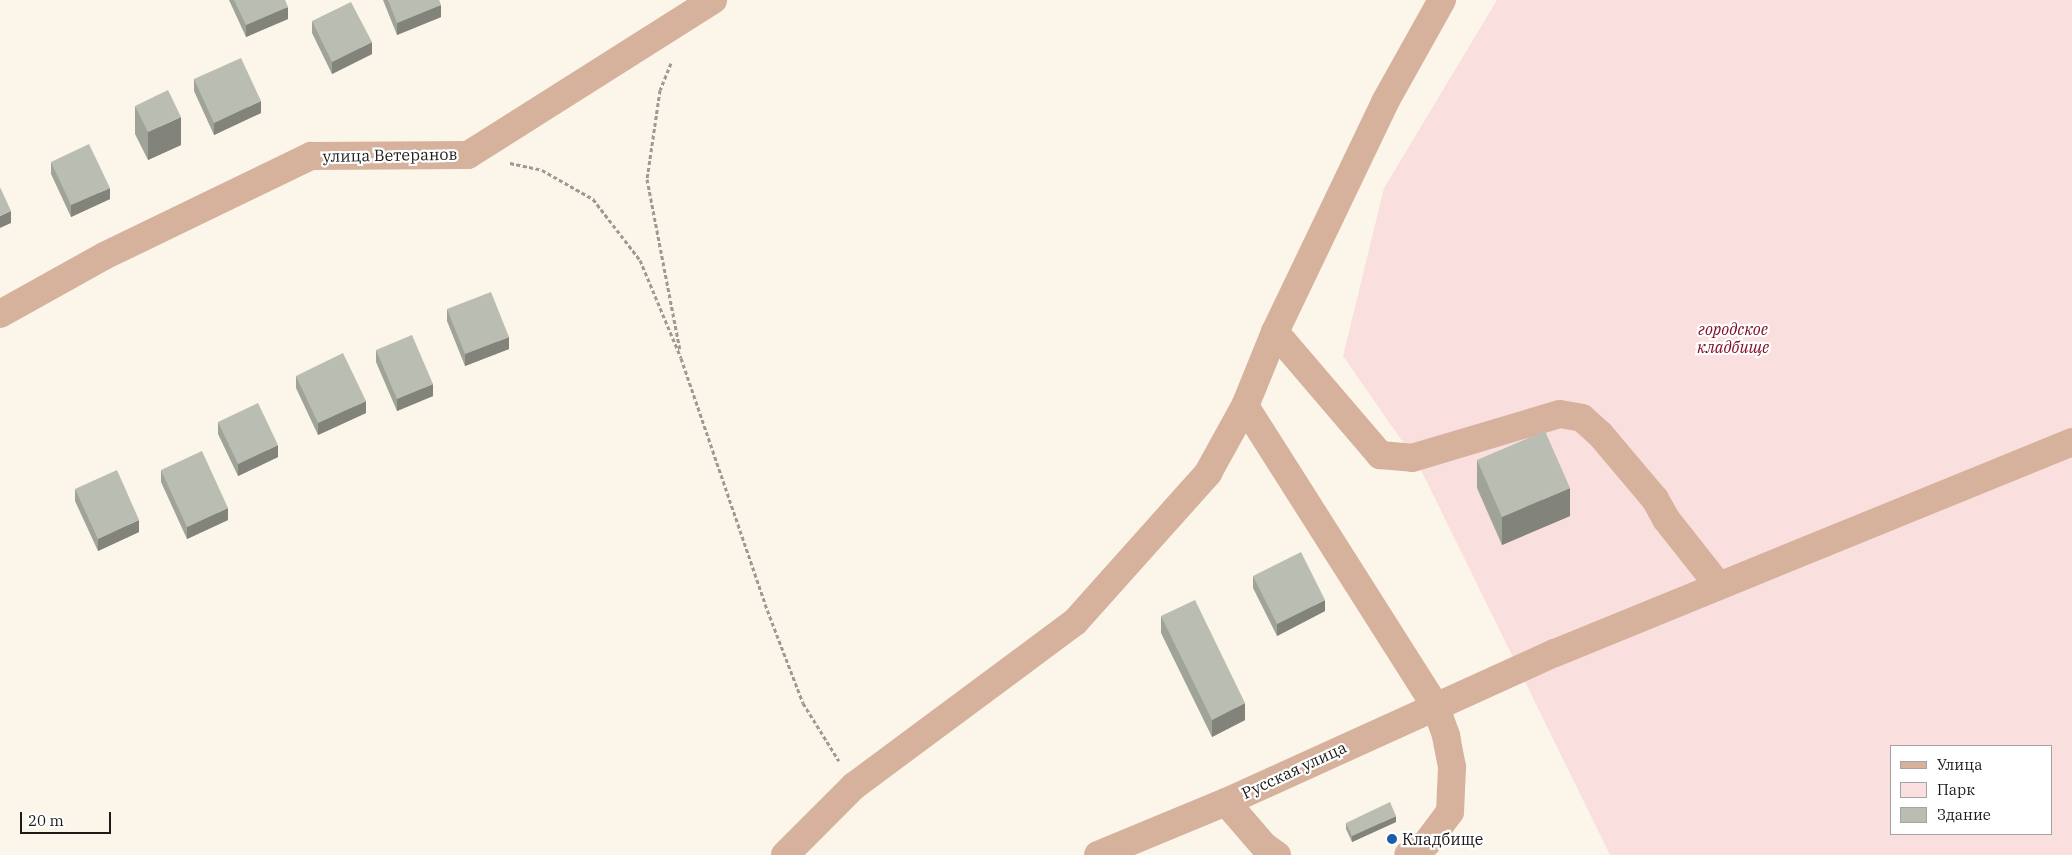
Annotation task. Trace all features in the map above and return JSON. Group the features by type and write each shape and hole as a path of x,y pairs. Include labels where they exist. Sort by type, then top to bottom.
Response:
{"street":[{"name":"улица Ветеранов","path":"0,314 104,256 311,156 468,155 713,0"},
{"path":"785,855 854,786 1075,622 1208,473 1245,406 1275,332 1385,102 1442,0"},
{"path":"1275,332 1380,455 1412,458 1560,414 1582,418 1600,434 1655,499 1666,519 1719,586"},
{"path":"1245,406 1435,704 1446,736 1452,767 1450,812 1426,843 1408,855"},
{"name":"Русская улица","path":"1098,855 1226,802 1435,704 2072,442"},
{"path":"1226,802 1264,846 1277,855"}],"path":[{"path":"674,56 660,90 647,179 681,358"},
{"path":"468,155 542,170 593,199 640,260 681,358 765,604 803,703 854,786"}],"green space":[{"name":"городское кладбище","path":"1497,0 2072,0 2072,855 1610,855 1418,464 1343,356 1384,188"}],"building":[{"path":"234,0 285,0 288,7 246,25"},
{"path":"388,0 439,0 441,5 397,23"},
{"path":"351,2 372,42 332,62 312,21"},
{"path":"241,58 261,101 214,123 194,79"},
{"path":"168,90 181,117 148,132 135,106"},
{"path":"89,144 110,188 71,205 51,162"},
{"path":"0,187 11,211 0,216"},
{"path":"491,292 509,337 465,354 447,309"},
{"path":"412,335 433,384 397,399 376,350"},
{"path":"343,353 366,401 318,423 296,376"},
{"path":"258,403 278,445 238,464 218,422"},
{"path":"1545,431 1570,488 1502,517 1477,460"},
{"path":"202,451 228,508 187,527 161,470"},
{"path":"117,470 139,520 98,539 75,489"},
{"path":"1301,552 1325,600 1277,624 1253,576"},
{"path":"1195,600 1245,703 1212,720 1161,616"},
{"path":"1390,802 1396,816 1352,836 1346,823"}],"place":[{"name":"Кладбище","path":"1392,839"}]}
